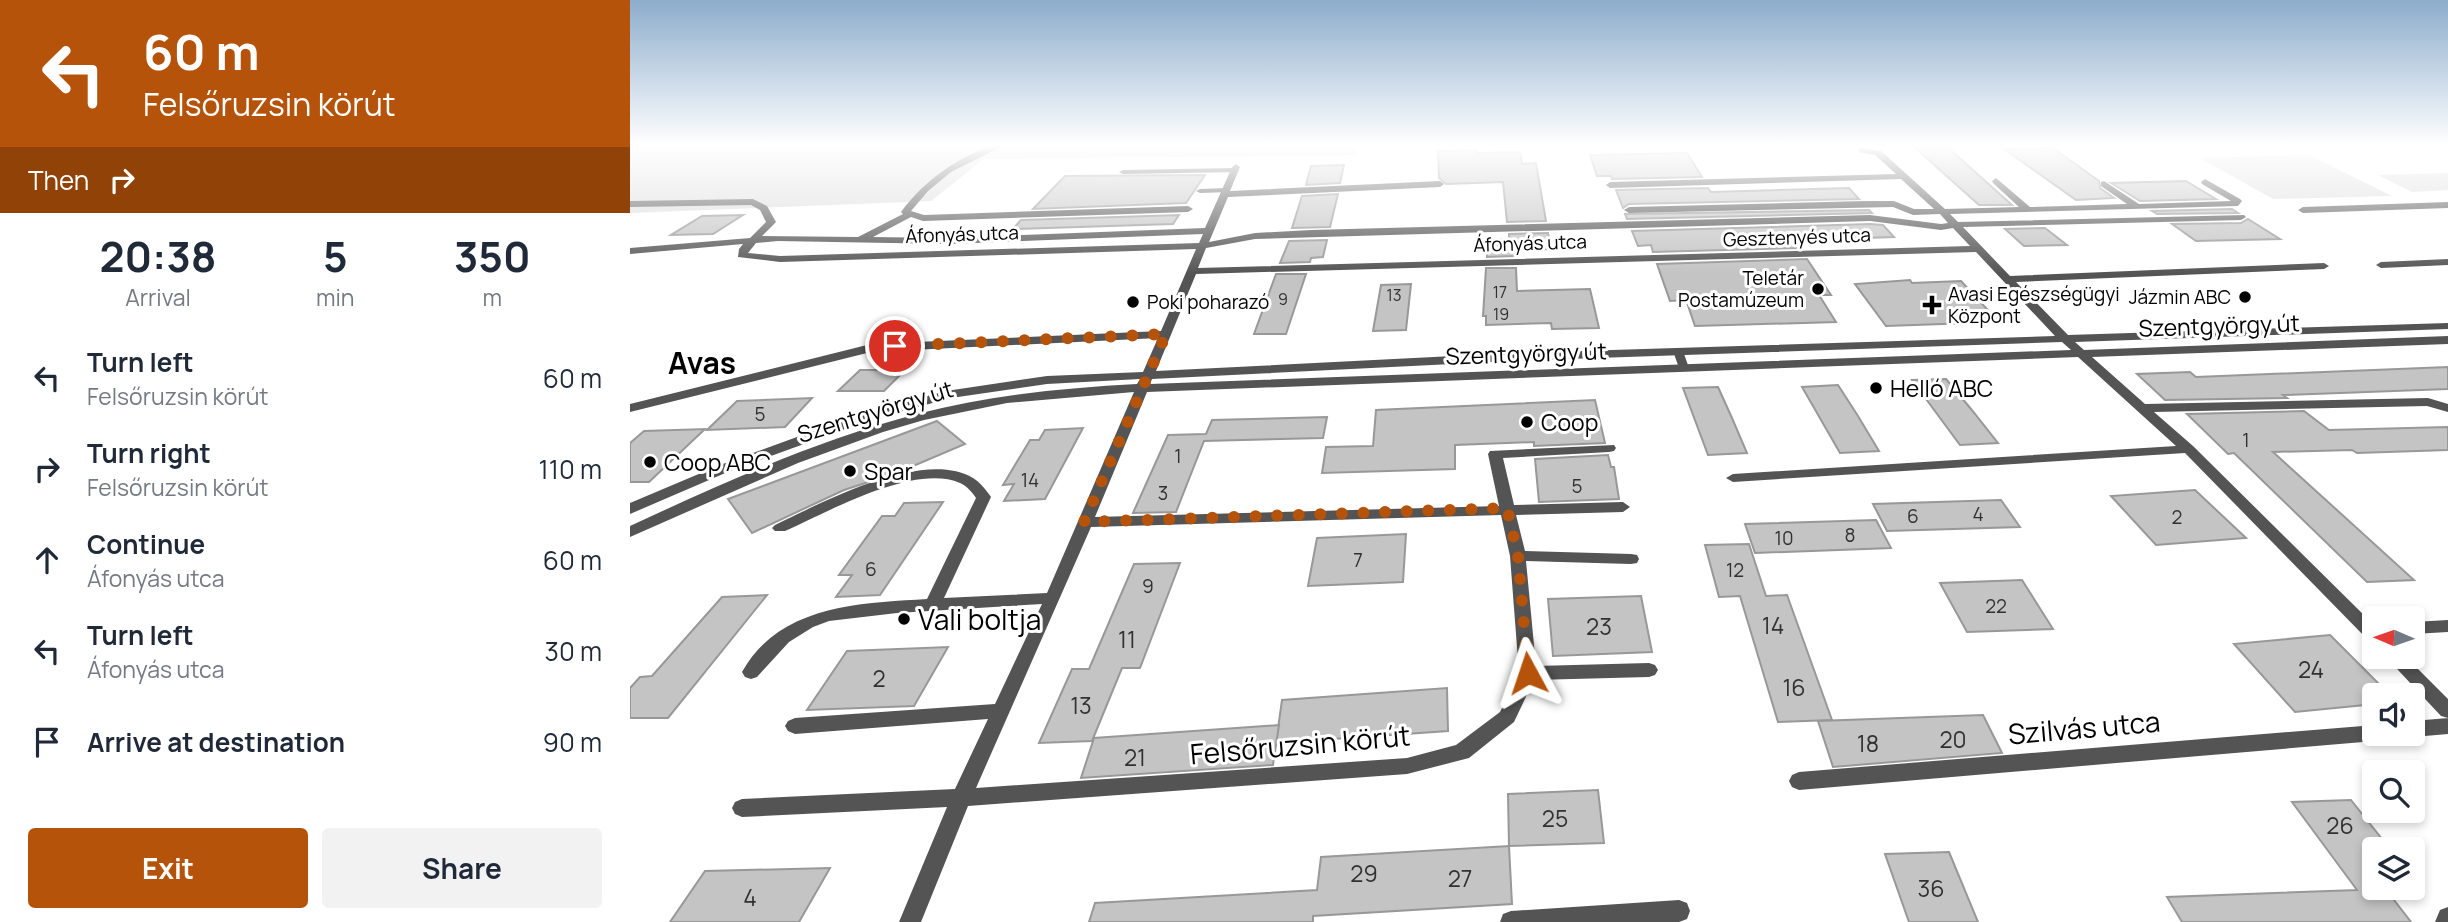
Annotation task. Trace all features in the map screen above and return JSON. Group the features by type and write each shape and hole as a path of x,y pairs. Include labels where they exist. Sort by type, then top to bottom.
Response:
{"street":[{"path":"910,214 906,212 914,199 927,188"},
{"path":"910,922 961,798 1053,598 1228,188"},
{"path":"1226,192 1332,188"},
{"path":"1916,188 1943,212 2063,337 2188,449 2362,622"},
{"path":"2004,188 2028,210"},
{"path":"2110,188 2136,206"},
{"name":"Gesztenyés utca","path":"1629,210 1895,204 1913,212 1943,212 2235,204 2236,201 2216,188"},
{"path":"630,204 753,202 764,208 771,222 754,240"},
{"path":"2303,210 2448,205"},
{"name":"Áfonyás utca","path":"859,240 910,214 923,218 1188,208"},
{"name":"Gesztenyés utca","path":"1602,226 1870,218 1941,227 1954,224 2241,217"},
{"name":"Áfonyás utca","path":"754,240 744,249 742,255 780,259 1203,246 1255,236 1311,233 1602,226"},
{"name":"Áfonyás utca","path":"630,251 821,237 947,241 1210,231"},
{"name":"Gesztenyés utca","path":"1617,260 1978,248"},
{"name":"Áfonyás utca","path":"1193,271 1617,260"},
{"path":"2381,265 2448,262"},
{"path":"2006,279 2324,266"},
{"name":"Szentgyörgy út","path":"630,532 781,465 917,418 1028,396 1146,381 1678,351 2448,326"},
{"path":"630,408 870,348 1166,334"},
{"name":"Szentgyörgy út","path":"630,509 818,433 898,407 1009,384 1684,369 2448,340"},
{"path":"2140,408 2428,402 2448,408"},
{"path":"1609,449 1495,454 1518,556 1528,673 1649,670"},
{"path":"1733,478 2188,449"},
{"path":"780,528 886,482 915,476 944,476 966,480 984,497 933,604"},
{"path":"1084,522 1507,508 1623,507"},
{"path":"1518,556 1631,559"},
{"path":"751,672 765,653 781,639 807,623 827,615 933,604 1053,598"},
{"path":"2426,627 2448,626"},
{"path":"2407,669 2448,711"},
{"name":"Felsőruzsin körút","path":"742,808 961,798 1407,766 1462,752 1507,717 1528,673"},
{"path":"794,726 1001,711"},
{"path":"2425,728 2448,726"},
{"name":"Szilvás utca","path":"1799,781 2362,734"},
{"path":"1511,922 1679,911"}],"lane":[{"path":"1200,191 1226,192"},
{"path":"1678,351 1684,369"}],"shaded area":[{"path":"630,188 947,188 931,201 630,213"},
{"path":"2253,188 2376,188 2392,196 2273,199"},
{"path":"2404,188 2448,188 2448,190 2412,192"}],"building":[{"path":"1053,188 1196,188 1186,203 1033,209"},
{"path":"1504,188 1540,188 1546,221 1507,222"},
{"path":"1708,188 1711,192 1849,188 1859,199 1629,204 1623,208 1616,190"},
{"path":"1960,188 1993,188 2012,205 1979,205"},
{"path":"2059,188 2100,188 2114,198 2076,200"},
{"path":"2119,188 2198,188 2216,199 2140,201"},
{"path":"1338,194 1330,227 1292,228 1302,196"},
{"path":"2232,209 2238,213 2157,214 2152,211"},
{"path":"1869,210 1872,213 1627,219 1625,214"},
{"path":"743,215 713,234 671,235 702,216"},
{"path":"1179,215 1173,224 1013,229 1021,220"},
{"path":"2248,219 2280,239 2196,241 2172,224 2241,223"},
{"path":"1883,225 1894,237 1795,240 1800,248 1653,252 1651,245 1638,246 1632,231"},
{"path":"2045,228 2067,245 2024,246 2005,229"},
{"path":"1548,233 1551,249 1515,250 1515,256 1487,257 1487,239 1509,239 1509,234"},
{"path":"1327,240 1323,257 1311,258 1310,262 1280,263 1289,241"},
{"path":"1807,259 1831,295 1819,295 1836,322 1695,326 1686,300 1670,301 1657,264"},
{"path":"1486,268 1516,268 1517,291 1590,289 1599,328 1552,329 1551,323 1486,325 1486,316 1483,316"},
{"path":"1276,274 1306,274 1286,334 1254,334"},
{"name":"Avasi Egészségügyi Központ","path":"1910,280 1912,283 1961,281 1999,322 1886,326 1855,284"},
{"path":"1411,284 1406,330 1373,331 1381,285"},
{"path":"2448,367 2448,389 2283,395 2287,398 2165,400 2137,374 2190,372 2196,377"},
{"path":"860,370 905,370 884,391 838,391"},
{"path":"1946,379 1998,443 1960,445 1912,380"},
{"path":"1838,385 1879,451 1840,453 1802,387"},
{"path":"1718,387 1747,453 1708,455 1683,388"},
{"path":"812,398 785,427 707,430 737,401"},
{"path":"1595,400 1605,443 1455,445 1455,469 1322,473 1326,447 1373,446 1376,410"},
{"path":"2304,411 2329,430 2448,427 2448,450 2273,452 2414,580 2367,582 2234,453 2228,454 2187,414"},
{"path":"1327,417 1323,438 1204,441 1176,512 1133,513 1168,435 1206,434 1212,420"},
{"name":"Spar","path":"937,421 965,444 899,472 844,490 752,533 728,499"},
{"path":"1083,428 1045,499 1004,501 1014,484 1003,485 1030,440 1039,440 1045,430"},
{"name":"Coop ABC","path":"705,429 649,482 630,482 630,443 644,431"},
{"path":"1608,455 1611,467 1614,467 1619,499 1539,502 1535,459"},
{"path":"2195,490 2246,538 2156,545 2111,496"},
{"path":"2001,500 2020,527 1887,531 1873,504"},
{"path":"943,502 880,595 836,597 852,575 839,575 882,516 895,516 904,503"},
{"path":"1876,520 1891,548 1755,553 1745,524"},
{"path":"1406,534 1403,582 1308,586 1317,538"},
{"path":"1749,544 1766,596 1787,595 1832,720 1778,722 1740,596 1719,597 1705,545"},
{"path":"1180,563 1140,668 1122,668 1092,741 1039,743 1072,669 1089,669 1134,564"},
{"path":"2022,580 2053,629 1967,632 1940,583"},
{"path":"767,595 668,718 630,718 630,688 640,677 652,676 722,597"},
{"path":"1641,596 1652,652 1553,656 1548,599"},
{"path":"2330,635 2378,683 2362,683 2362,705 2295,712 2234,644"},
{"path":"948,647 914,706 807,710 847,651"},
{"path":"1447,688 1448,731 1276,743 1282,700"},
{"path":"1983,715 2002,753 1833,767 1818,721"},
{"path":"1279,725 1273,765 1081,778 1094,738"},
{"path":"1598,790 1604,843 1509,846 1508,794"},
{"path":"2351,800 2362,814 2362,823 2369,823 2380,837 2362,837 2362,900 2394,900 2411,922 2182,922 2167,897 2357,890 2292,802"},
{"path":"1509,846 1512,904 1313,916 1313,922 1089,922 1095,903 1317,890 1321,857"},
{"path":"1949,852 1978,922 1909,922 1885,854"},
{"path":"830,868 799,922 670,922 705,871"}],"place":[{"name":"Teletár Postamúzeum","path":"1818,289"},
{"name":"Jázmin ABC","path":"2245,297"},
{"name":"Poki poharazó","path":"1133,302"},
{"name":"Avasi Egészségügyi Központ","path":"1932,305"},
{"name":"Helló ABC","path":"1876,388"},
{"name":"Coop","path":"1527,422"},
{"name":"Coop ABC","path":"650,462"},
{"name":"Spar","path":"850,471"},
{"name":"Vali boltja","path":"904,619"}],"district":[{"name":"Avas","path":"702,362"}],"route":[{"path":"895,346 1166,334 1084,522 1507,508 1518,556 1528,673"}]}
